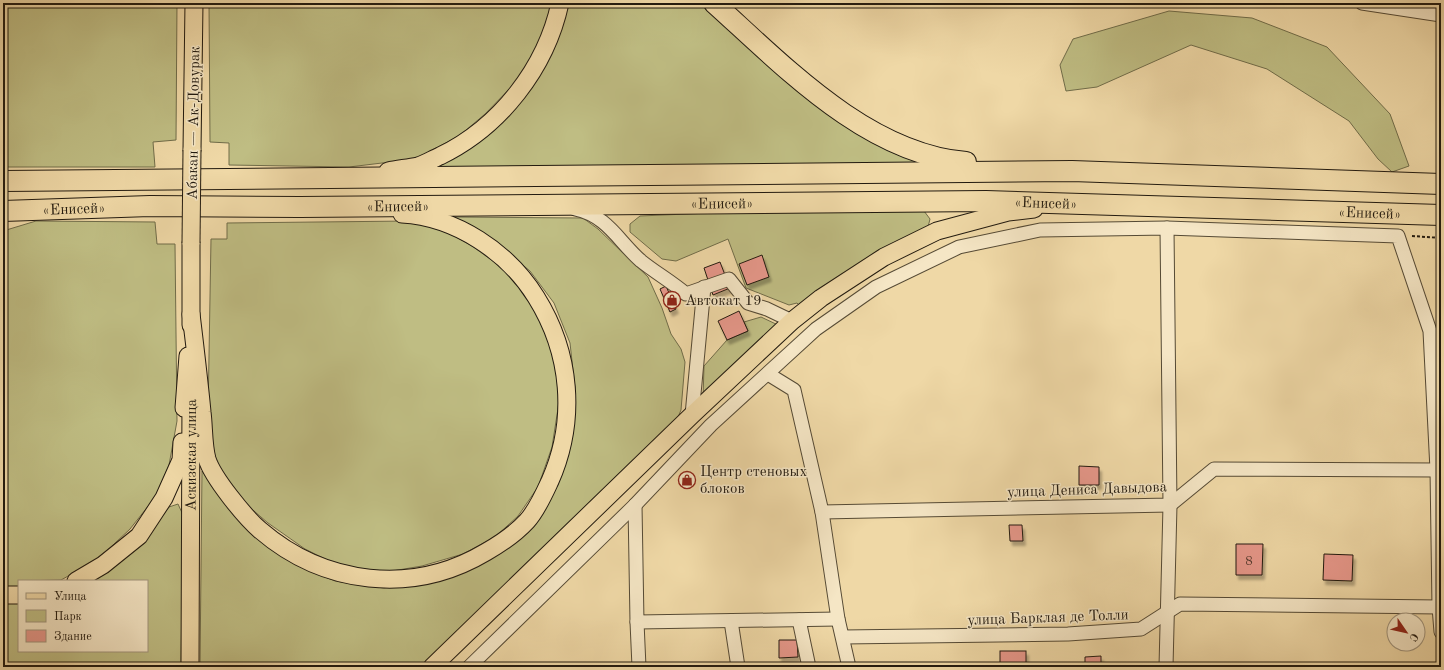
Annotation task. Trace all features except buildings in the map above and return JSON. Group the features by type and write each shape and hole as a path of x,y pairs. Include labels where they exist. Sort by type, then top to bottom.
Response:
{"highway":[{"path":"714,3 823,98 865,127 910,149 946,160 1072,171"},
{"name":"«Енисей»","path":"3,180 1072,171 1441,184"},
{"name":"«Енисей»","path":"3,211 150,206 300,207 986,201 1441,214"}],"main road":[{"path":"189,3 194,54"},
{"name":"Абакан — Ак-Довурак","path":"191,243 194,3"},
{"path":"194,54 199,3"},
{"path":"350,178 419,166 455,148 494,120 525,84 546,46 560,3"},
{"path":"3,175 49,179"},
{"path":"432,667 692,415 792,322 821,298 884,257 937,231 1008,212 1086,203"},
{"path":"191,314 208,460 229,495 250,522 276,544 306,562 338,574 372,579 406,579 440,573 472,561 501,543 527,521 544,494 557,465 565,435 568,404 566,372 558,342 546,313 529,286 508,262 484,242 449,225 421,215 300,207"},
{"path":"3,215 61,209"},
{"name":"Аскизская улица","path":"190,667 191,243"},
{"path":"78,580 103,565 139,536 164,498 181,460 191,314"},
{"path":"3,595 18,596"}],"street":[{"path":"1362,3 1441,15"},
{"path":"556,205 586,212 599,218 642,261 686,294 729,279 748,303 767,309 792,322"},
{"path":"1166,667 1170,505 1168,228"},
{"path":"469,667 635,505 711,426 816,329 876,287 959,247 1040,230 1168,228 1398,236 1430,331 1438,470 1441,632"},
{"path":"692,415 704,287"},
{"path":"768,374 794,390 822,512 838,620 849,667"},
{"name":"улица Дениса Давыдова","path":"822,512 1170,505 1214,469 1438,470"},
{"path":"635,505 639,667"},
{"name":"улица Барклая де Толли","path":"842,637 1068,634 1142,629 1180,604 1440,606"},
{"path":"799,620 809,667"},
{"path":"637,622 838,620"},
{"path":"731,621 738,667"}],"path":[{"path":"1398,236 1441,238"}],"green space":[{"path":"3,3 177,3 176,140 153,142 155,167 3,167"},
{"path":"209,3 552,3 540,43 518,80 485,114 459,136 415,159 349,167 229,165 229,143 210,142"},
{"path":"567,3 706,3 863,132 926,167 425,169 496,127 531,89 554,49"},
{"path":"1169,11 1252,18 1327,47 1390,114 1409,166 1392,172 1378,159 1349,121 1267,69 1191,45 1097,87 1066,91 1060,65 1073,39"},
{"path":"851,207 924,211 930,219 928,227 801,307 797,303 789,305 746,288 728,239 676,261 662,259 630,232 630,224 640,216"},
{"path":"450,217 583,218 598,229 648,277 662,308 671,334 681,349 685,362 681,410 675,424 424,667 200,667 202,471 239,521 296,565 335,581 384,588 425,581 470,568 501,553 529,528 570,444 575,388 570,343 554,303 530,271 487,236"},
{"path":"36,221 155,222 157,244 175,244 177,421 169,465 157,495 130,529 97,560 61,580 18,580 18,588 3,588 3,231"},
{"path":"409,221 446,231 472,246 519,280 544,312 561,389 552,447 538,487 518,516 495,537 463,554 422,566 386,572 341,567 305,549 268,523 233,493 212,454 208,415 211,239 227,239 227,223"},
{"path":"761,317 778,325 703,399 704,366 727,340 748,331 744,322"},
{"path":"178,504 183,515 181,667 3,667 3,602 18,602 18,652 148,652 148,580 93,580 142,542 169,507"}],"place":[{"name":"Автокат 19","path":"672,300"},
{"name":"Центр стеновых блоков","path":"687,480"}]}
